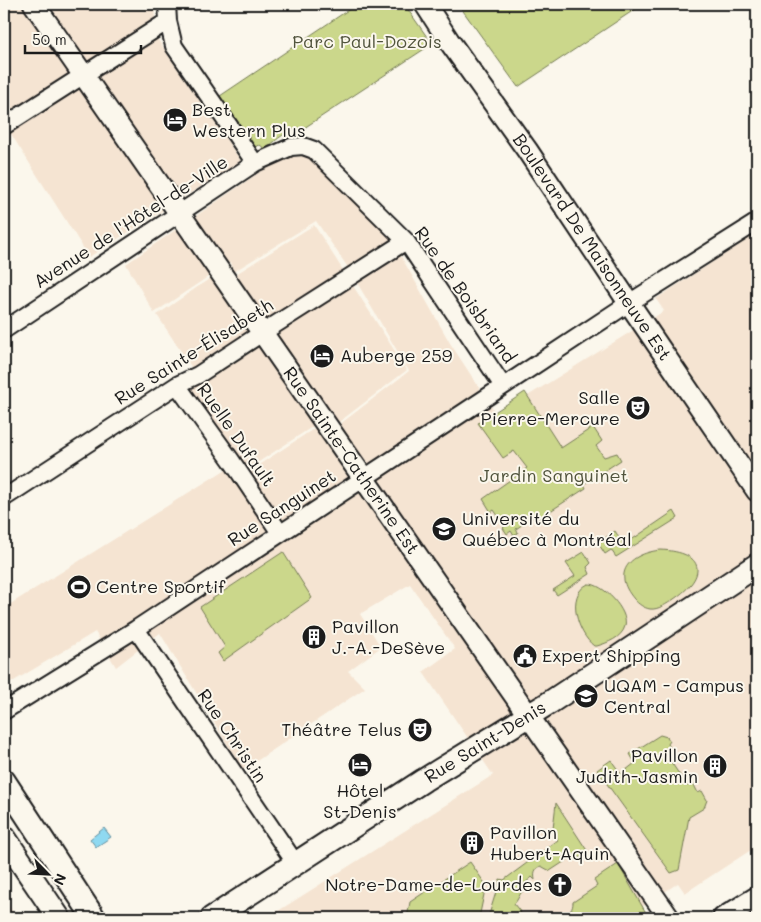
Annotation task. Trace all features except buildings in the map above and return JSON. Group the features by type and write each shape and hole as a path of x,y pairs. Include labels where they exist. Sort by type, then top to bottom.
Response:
{"main road":[{"name":"Rue Saint-Denis","path":"212,918 424,780 530,716 757,564"},
{"path":"4,781 94,918"},
{"path":"4,837 58,918"}],"street":[{"name":"Rue Sainte-Catherine Est","path":"34,4 669,918"},
{"path":"167,4 168,21 174,46 255,164"},
{"name":"Boulevard De Maisonneuve Est","path":"425,4 448,41 526,150 757,491"},
{"path":"4,126 168,21"},
{"name":"Rue de Boisbriand","path":"255,164 290,147 303,146 314,150 406,241 503,386"},
{"name":"Avenue de l'Hôtel-de-Ville","path":"4,330 255,164"},
{"name":"Rue Sanguinet","path":"4,711 136,629 503,386 757,222"},
{"name":"Rue Sainte-Élisabeth","path":"4,498 177,385 198,375 406,241"},
{"name":"Ruelle Dufault","path":"177,385 280,533"},
{"name":"Rue Christin","path":"136,629 296,864"},
{"path":"723,918 757,897"}],"shaded area":[{"path":"4,4 154,4 156,37 241,161 89,257 4,123"},
{"name":"Université du Québec à Montréal","path":"311,155 389,235 450,343 497,415 664,311 656,299 757,233 757,846 685,893 678,883 636,911 638,918 267,918 493,775 423,672 455,649 410,584 360,614 381,647 348,671 365,688 243,770 160,633 116,667 95,632 4,687 4,608 236,463 245,474 318,426 326,435 409,371 349,269 316,221 233,272 236,274 314,225 407,370 326,432 318,423 245,471 178,382 192,368 157,315 228,266 233,271 230,262 154,313 126,264 280,158"},
{"path":"4,898 17,918 4,918"}],"green space":[{"name":"Parc Paul-Dozois","path":"357,4 404,4 432,44 304,128 288,132 265,149 260,145 254,147 220,96"},
{"path":"458,4 643,4 518,87"},
{"name":"Jardin Sanguinet","path":"525,392 561,448 593,427 602,441 596,446 604,457 617,453 621,460 584,484 586,488 538,519 536,515 516,529 518,533 514,536 511,531 507,534 503,528 505,526 494,510 491,512 483,499 527,468 514,451 503,458 478,423"},
{"path":"674,511 678,518 616,557 611,550 605,554 598,543 615,531 624,545"},
{"path":"661,550 686,555 693,560 697,567 696,574 685,590 674,599 659,608 650,609 641,606 634,599 627,589 624,572 633,559"},
{"path":"283,552 312,598 223,661 218,653 225,647 200,607"},
{"path":"584,552 591,563 587,567 590,574 557,595 553,590 575,576 566,563"},
{"path":"588,584 601,588 614,599 625,620 625,626 621,634 597,646 594,646 583,633 576,615 577,597 581,589"},
{"path":"660,735 667,737 670,741 668,744 675,757 671,762 687,786 693,783 698,793 702,791 707,800 704,808 689,817 679,870 671,873 597,770 611,760 621,774 635,763 630,754"},
{"path":"556,803 588,852 579,858 576,854 550,871 541,866 537,868 535,880 532,877 523,885 525,889 514,904 525,918 488,918 500,879 504,880 558,840 553,829"},
{"path":"470,862 486,885 479,918 407,918 410,902"},
{"path":"618,864 649,918 556,918 558,917 556,913 563,915 569,912 572,909 573,902 597,886 594,880"}],"water":[{"path":"104,828 111,837 96,847 90,839"}],"place":[{"name":"Best Western Plus","path":"175,120"},
{"name":"Auberge 259","path":"322,356"},
{"name":"Salle Pierre-Mercure","path":"638,408"},
{"name":"Université du Québec à Montréal","path":"444,529"},
{"name":"Centre Sportif","path":"79,587"},
{"name":"Pavillon J.-A.-DeSève","path":"314,637"},
{"name":"Expert Shipping","path":"525,656"},
{"name":"UQAM - Campus Central","path":"586,696"},
{"name":"Théâtre Telus","path":"420,730"},
{"name":"Hôtel St-Denis","path":"360,765"},
{"name":"Pavillon Judith-Jasmin","path":"715,766"},
{"name":"Pavillon Hubert-Aquin","path":"472,843"},
{"name":"Notre-Dame-de-Lourdes","path":"560,885"}]}
